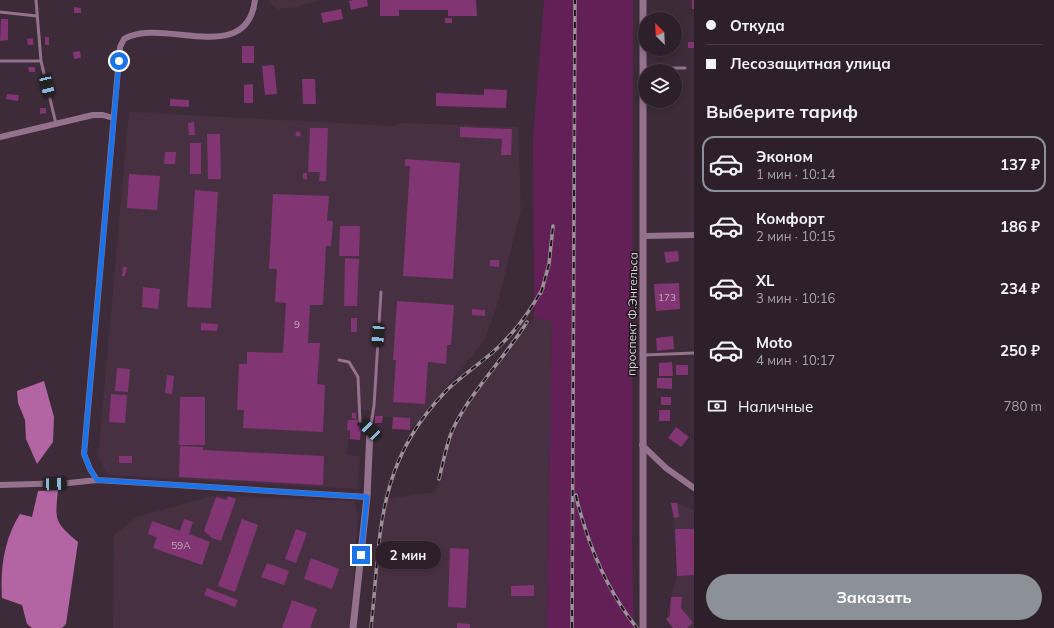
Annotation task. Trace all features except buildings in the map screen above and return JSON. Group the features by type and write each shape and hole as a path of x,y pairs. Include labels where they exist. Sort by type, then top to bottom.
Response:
{"street":[{"path":"97,480 90,469 84,454 120,47 124,39 136,33 211,37 223,35 242,28 250,20 255,0"},
{"name":"проспект Ф.Энгельса","path":"642,64 643,0"},
{"name":"проспект Ф.Энгельса","path":"642,108 644,236 642,444 643,628"},
{"path":"0,137 93,115 103,115 113,118"},
{"path":"644,236 694,235"},
{"path":"353,628 367,497 370,430"},
{"path":"642,444 666,468 694,488"},
{"path":"0,485 69,483 97,480 367,497"}],"lane":[{"path":"36,0 41,61 56,124"},
{"path":"0,12 38,16"},
{"path":"0,61 41,61"},
{"path":"370,430 374,406 381,292"},
{"path":"643,355 694,353"},
{"path":"339,360 350,362 358,377 360,421 370,430"}],"shaded area":[{"path":"270,0 320,0 295,7 277,9 270,3"},
{"path":"544,0 633,0 632,554 634,628 547,628 552,322 534,317 533,139"},
{"path":"129,112 393,126 403,123 518,127 521,209 498,302 486,336 478,349 410,430 410,418 375,416 369,410 358,410 357,426 361,426 360,440 348,439 347,455 360,456 357,489 108,475 98,459"},
{"path":"534,317 552,322 547,628 371,628 380,522 385,499 436,492 452,432 466,407"},
{"path":"44,381 54,417 53,442 37,464 26,439 25,420 18,403 17,391"},
{"path":"58,490 56,508 58,520 64,530 78,542 66,624 62,628 32,628 27,624 22,605 2,598 4,554 10,534 20,514 32,517 38,491"},
{"path":"212,496 354,501 358,513 350,628 113,628 114,535 137,517"},
{"path":"671,503 677,503 694,510 694,628 673,628 666,619 677,576 675,529"}],"railway":[{"path":"572,628 575,0"},
{"path":"541,293 549,264 553,226"},
{"path":"371,628 380,531 394,474 406,446 423,418 446,391 501,345 527,314 543,288"},
{"path":"439,479 446,449 452,431 459,417 527,322"},
{"path":"576,495 585,528 600,568 620,605 637,628"}],"route":[{"path":"119,61 84,454 90,469 97,480 367,497 361,555"}]}
